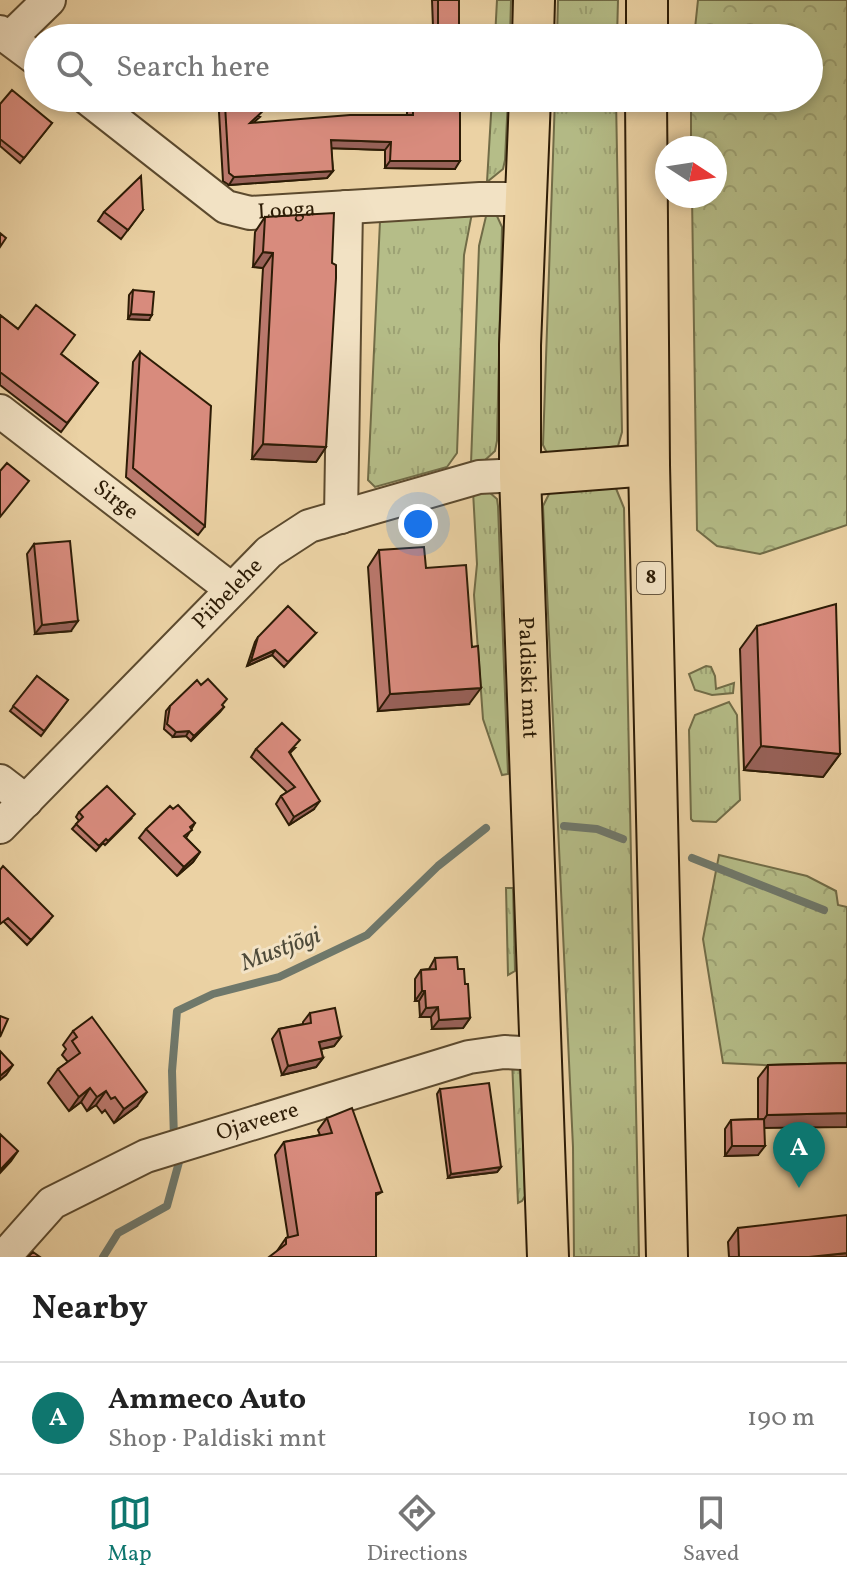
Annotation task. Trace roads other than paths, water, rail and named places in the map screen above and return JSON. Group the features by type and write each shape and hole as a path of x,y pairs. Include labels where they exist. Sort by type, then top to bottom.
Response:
{"main road":[{"path":"533,24 534,0"},
{"path":"647,0 647,24"},
{"name":"Paldiski mnt","path":"529,112 520,345 520,475 548,1257"},
{"name":"8","path":"646,112 649,465 667,1257"},
{"path":"520,475 649,465"}],"street":[{"path":"24,49 5,35 49,0"},
{"name":"Looga","path":"105,112 226,207 250,213 526,199"},
{"path":"341,517 346,207"},
{"name":"Sirge","path":"0,411 231,589"},
{"name":"Piibelehe","path":"0,827 269,552 309,526 479,477 520,475"},
{"path":"0,781 26,801"},
{"name":"Ojaveere","path":"4,1257 52,1203 146,1156 469,1057 504,1052 541,1054"}],"waterway":[{"name":"Mustjõgi","path":"564,826 597,829 623,839"},
{"name":"Mustjõgi","path":"174,1139 172,1071 177,1011 213,994 279,977 367,935 438,866 486,828"},
{"name":"Mustjõgi","path":"692,858 824,910"},
{"name":"Mustjõgi","path":"103,1257 118,1233 167,1206 179,1162"}],"place":[{"name":"Ammeco Auto","path":"799,1188"}]}
